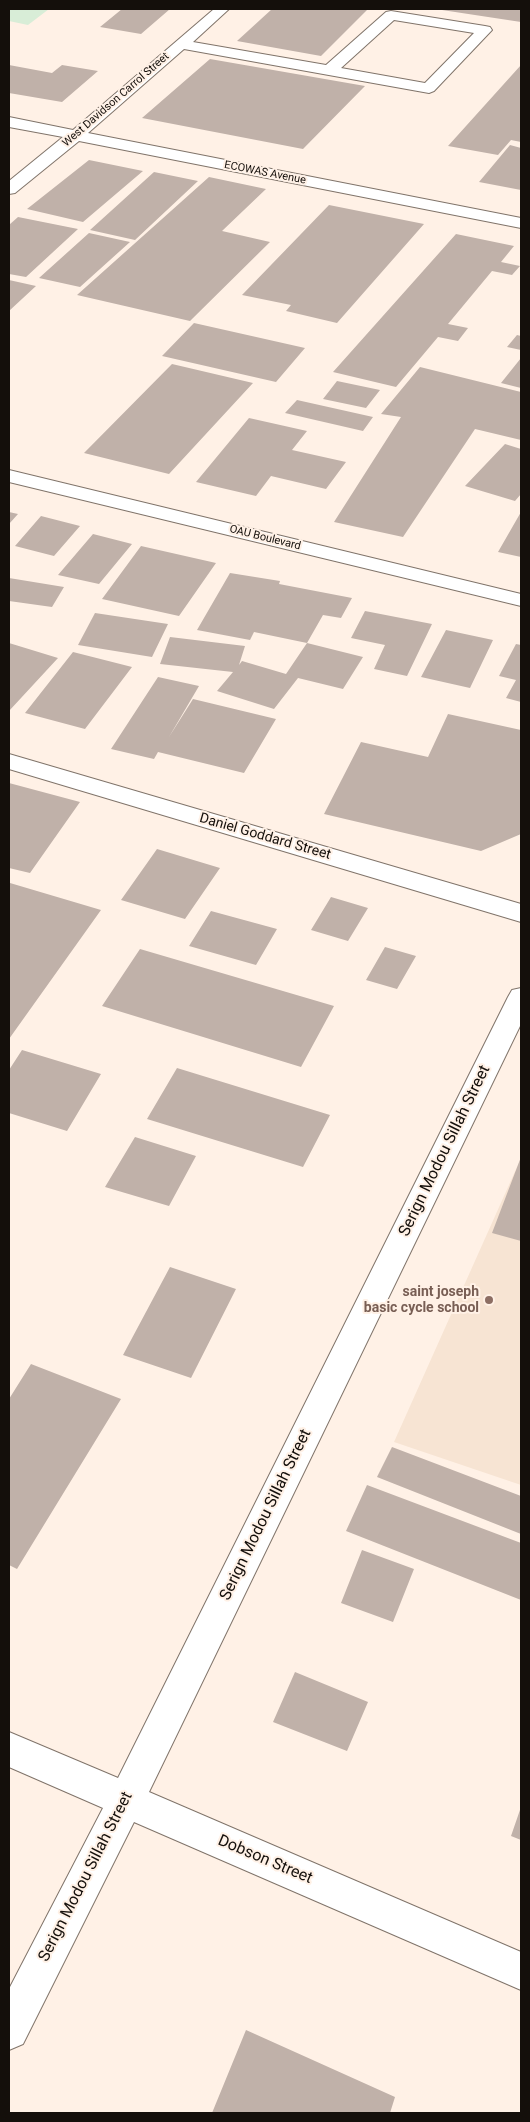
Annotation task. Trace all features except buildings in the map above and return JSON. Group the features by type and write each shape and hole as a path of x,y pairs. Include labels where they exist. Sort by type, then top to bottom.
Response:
{"main road":[{"name":"West Davidson Carrol Street","path":"9,189 76,135 222,9"},
{"path":"181,44 429,88 486,30 391,14 329,70"},
{"name":"ECOWAS Avenue","path":"9,122 521,223"},
{"name":"OAU Boulevard","path":"9,476 521,600"},
{"name":"Daniel Goddard Street","path":"9,761 521,913"},
{"name":"Serign Modou Sillah Street","path":"9,2030 126,1800 521,997"},
{"name":"Dobson Street","path":"9,1749 521,1971"}],"shaded area":[{"name":"saint joseph basic cycle school","path":"521,1158 521,1485 394,1442"}],"green space":[{"path":"9,9 49,9 28,25 9,21"}],"place":[{"name":"saint joseph basic cycle school","path":"489,1300"}]}
